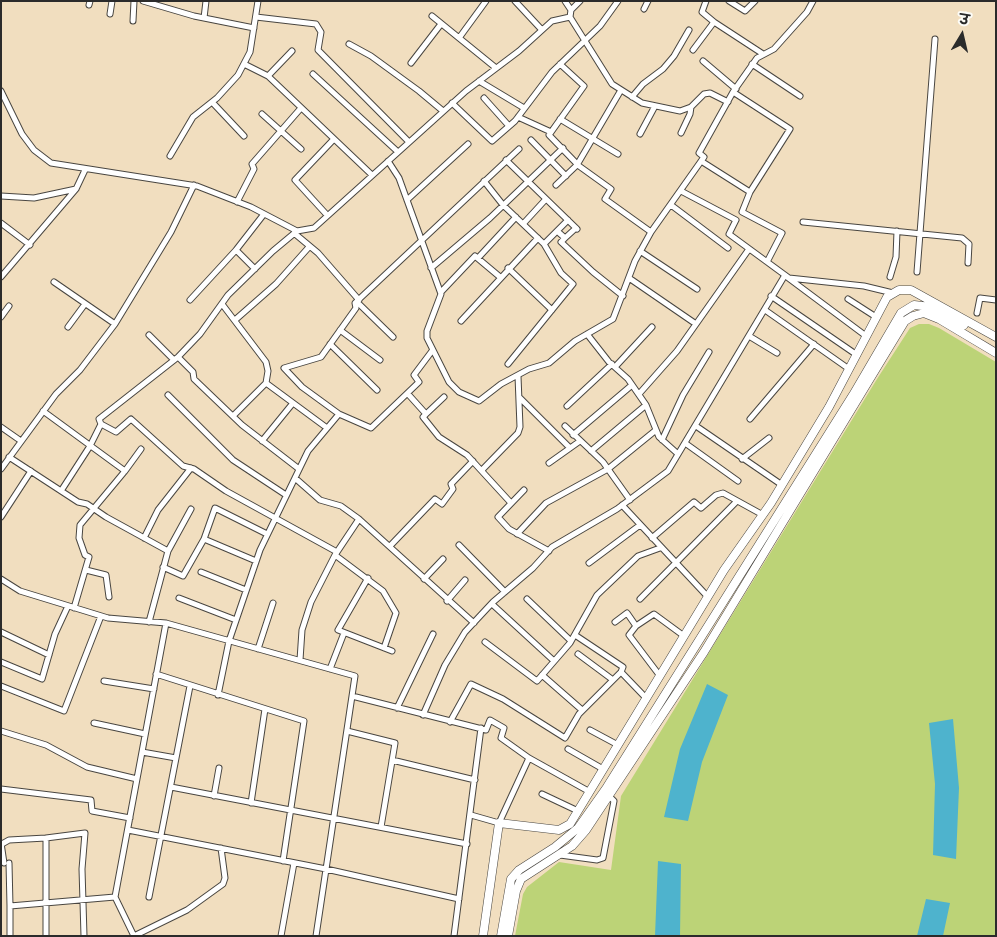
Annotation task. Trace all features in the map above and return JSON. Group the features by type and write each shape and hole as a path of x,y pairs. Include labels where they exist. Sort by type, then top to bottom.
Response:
{"street":[{"path":"110,14 112,1"},
{"path":"133,21 134,1"},
{"path":"143,1 204,18 254,28"},
{"path":"204,18 206,1"},
{"path":"170,156 193,117 212,102 238,75 250,52 258,1"},
{"path":"459,38 486,1"},
{"path":"515,1 542,30"},
{"path":"565,1 571,10"},
{"path":"580,1 571,10 570,17 612,84 642,103 680,111 691,106 704,94 710,93 728,102"},
{"path":"452,103 492,141 518,116 560,64 600,26 618,1"},
{"path":"644,9 648,1"},
{"path":"706,1 702,12 714,22 764,54"},
{"path":"729,1 745,12 755,1"},
{"path":"500,278 475,256 441,292 438,307 427,331 426,338 449,382 459,392 478,401 501,384 549,363 587,334 613,320 640,252 651,232 704,157 698,153 735,90 757,58 774,49 807,12 812,1"},
{"path":"432,16 496,68"},
{"path":"256,17 316,24 321,32 318,50 409,142"},
{"path":"61,491 90,446 101,424 99,419 176,358 200,334 222,304 255,269 296,232 314,228 452,103 552,20 570,17"},
{"path":"693,50 714,22"},
{"path":"411,63 441,24"},
{"path":"632,97 643,84 663,69 674,56 689,30"},
{"path":"917,272 935,39"},
{"path":"349,44 379,62 443,111"},
{"path":"268,76 292,51"},
{"path":"703,61 735,90 790,129 750,192 742,212 782,233 767,262"},
{"path":"244,64 268,76 372,175"},
{"path":"560,64 584,86 549,135 577,164 611,189 605,199 651,232"},
{"path":"752,64 800,96"},
{"path":"313,74 398,152"},
{"path":"479,81 524,108"},
{"path":"556,186 577,164 594,139 621,90"},
{"path":"1,91 22,134 34,150 51,163 194,186 264,214 296,232 309,247 318,253 358,301 393,337"},
{"path":"484,98 509,126"},
{"path":"212,102 244,136"},
{"path":"640,134 655,106"},
{"path":"681,133 690,114 691,106"},
{"path":"237,202 254,169 252,164 301,108"},
{"path":"262,114 301,149"},
{"path":"518,116 551,132"},
{"path":"560,119 618,154"},
{"path":"327,215 295,180 334,139"},
{"path":"531,140 566,176"},
{"path":"407,200 468,144"},
{"path":"431,268 504,205 563,148"},
{"path":"432,351 414,375 419,382 371,428 339,414 302,387 284,368 321,357 356,308 358,301 519,149"},
{"path":"388,160 399,178 441,292"},
{"path":"506,160 576,228 561,242 593,272 623,296"},
{"path":"701,161 750,192"},
{"path":"1,277 76,189 86,170"},
{"path":"484,181 504,205 544,244 561,274 573,284 508,364"},
{"path":"1,469 56,394 80,370 115,324 170,232 194,186"},
{"path":"1,196 34,198 76,189"},
{"path":"681,191 736,220 729,234 866,336"},
{"path":"523,224 546,199"},
{"path":"671,205 728,248"},
{"path":"190,300 236,250 264,214"},
{"path":"478,258 516,217"},
{"path":"544,244 568,220"},
{"path":"804,222 962,238 970,244 968,263"},
{"path":"1,223 30,244"},
{"path":"557,231 565,238"},
{"path":"890,277 896,257 896,231"},
{"path":"461,321 508,268 538,238"},
{"path":"235,320 276,284 309,247"},
{"path":"639,394 677,350 749,249"},
{"path":"236,250 255,269"},
{"path":"640,252 697,289"},
{"path":"508,268 552,310"},
{"path":"786,276 864,286 893,293"},
{"path":"423,715 445,665 465,632 492,604 534,568 549,551 630,500 668,471 765,310 770,296 786,276"},
{"path":"629,278 696,324"},
{"path":"54,282 115,324"},
{"path":"471,815 499,822 559,830 570,824 708,597 784,481 849,369 887,297 899,290 912,290 996,337"},
{"path":"770,296 856,355"},
{"path":"977,313 980,298 996,300"},
{"path":"848,299 876,317"},
{"path":"68,327 85,304"},
{"path":"222,304 266,362 268,371 266,383 233,416"},
{"path":"508,936 516,891 521,879 557,851 578,828 607,787 797,484 901,313 914,305 931,307 996,343"},
{"path":"1,317 9,306"},
{"path":"765,310 849,369"},
{"path":"501,936 511,879 519,870 557,851 572,846 586,830 704,652 905,321 912,316 924,313 939,319 996,353"},
{"path":"567,406 613,366 652,327"},
{"path":"340,330 380,360"},
{"path":"587,334 613,366 632,384 646,405 662,440 678,454"},
{"path":"149,335 193,372 194,379 233,416 299,469"},
{"path":"749,336 776,353"},
{"path":"330,344 377,390"},
{"path":"750,419 814,344"},
{"path":"662,440 683,395 709,352"},
{"path":"482,470 518,434 520,427 520,398 518,376"},
{"path":"266,383 327,428"},
{"path":"573,435 632,384"},
{"path":"408,394 426,414"},
{"path":"168,395 203,433 233,460 286,495"},
{"path":"444,396 423,417 439,437 474,462 511,503"},
{"path":"520,398 570,448"},
{"path":"262,441 293,403"},
{"path":"590,451 646,405"},
{"path":"43,411 126,471"},
{"path":"218,695 229,640 267,534 308,451 339,414"},
{"path":"101,424 116,432 131,419 183,466 191,468 336,554 368,578 383,591 396,613 384,648"},
{"path":"565,426 608,469 630,500"},
{"path":"696,426 742,458 784,481 797,484"},
{"path":"1,427 21,442"},
{"path":"517,534 546,503 608,469 656,430"},
{"path":"742,458 770,438"},
{"path":"549,463 580,441"},
{"path":"685,443 738,481"},
{"path":"1,662 42,679 55,634 71,607 86,570 89,557 85,555 79,538 80,525 126,471 141,449"},
{"path":"9,458 78,502 87,504 106,517 168,550"},
{"path":"390,546 435,499 442,504 454,489 451,484 474,462"},
{"path":"144,538 158,510 191,468"},
{"path":"1,517 30,471"},
{"path":"295,478 320,500 341,506 359,519 447,601 474,623"},
{"path":"524,490 498,518 509,529 549,551"},
{"path":"652,538 694,502 701,508 716,495 723,493 763,515"},
{"path":"640,599 738,501"},
{"path":"622,505 660,548 708,597"},
{"path":"163,567 183,576 204,540 216,508 267,534"},
{"path":"149,622 168,550 191,509"},
{"path":"300,660 302,630 311,602 336,554 359,519"},
{"path":"589,563 640,525"},
{"path":"204,540 256,561"},
{"path":"459,545 505,592"},
{"path":"485,642 536,681 571,641 597,596 638,556 660,548"},
{"path":"424,579 443,558"},
{"path":"86,570 106,575 109,597"},
{"path":"200,572 246,590"},
{"path":"368,578 338,630 392,651"},
{"path":"1,579 20,591 101,616 166,624 354,676 316,936"},
{"path":"447,601 465,580"},
{"path":"179,598 236,620"},
{"path":"527,599 571,641"},
{"path":"258,649 272,603"},
{"path":"492,604 554,661"},
{"path":"615,622 627,613 636,626"},
{"path":"660,676 629,635 636,626 654,614 684,636"},
{"path":"1,686 64,711 101,616"},
{"path":"166,624 115,897 134,936 187,910 224,884 221,848"},
{"path":"1,632 49,656"},
{"path":"330,669 344,633"},
{"path":"398,708 433,634"},
{"path":"450,722 471,684 503,700 565,738 582,710 613,680 623,667 575,635"},
{"path":"578,654 613,680"},
{"path":"620,672 646,698"},
{"path":"156,674 304,721 283,861"},
{"path":"542,675 582,710"},
{"path":"104,681 154,689"},
{"path":"149,897 190,686"},
{"path":"352,696 486,730 490,720 504,728 501,738 530,758 590,792"},
{"path":"252,803 264,709"},
{"path":"94,723 145,734"},
{"path":"454,936 481,728"},
{"path":"590,730 618,745"},
{"path":"1,731 46,745 94,769 137,779"},
{"path":"347,731 395,743 381,827"},
{"path":"568,749 603,769"},
{"path":"142,752 176,758"},
{"path":"483,936 499,822 530,758"},
{"path":"392,760 475,780"},
{"path":"214,796 219,768"},
{"path":"171,787 466,844"},
{"path":"1,789 91,800 92,811 130,818"},
{"path":"542,794 578,811"},
{"path":"557,851 597,860 603,858 614,801 609,796"},
{"path":"128,830 326,869 459,899"},
{"path":"557,851 559,830"},
{"path":"10,936 10,906 6,863 1,843 9,840 85,833 84,936"},
{"path":"46,838 46,936"},
{"path":"281,936 294,863"},
{"path":"10,906 115,897"}],"green space":[{"path":"919,324 929,324 939,328 996,362 996,936 515,936 523,894 527,887 559,862 611,870 621,796 877,379 910,328"}],"water":[{"path":"707,684 728,695 702,762 688,821 664,817 680,749"},
{"path":"953,719 959,788 956,859 933,855 935,784 929,723"},
{"path":"658,861 681,864 680,936 655,936"},
{"path":"926,899 950,903 943,936 917,936"}]}
